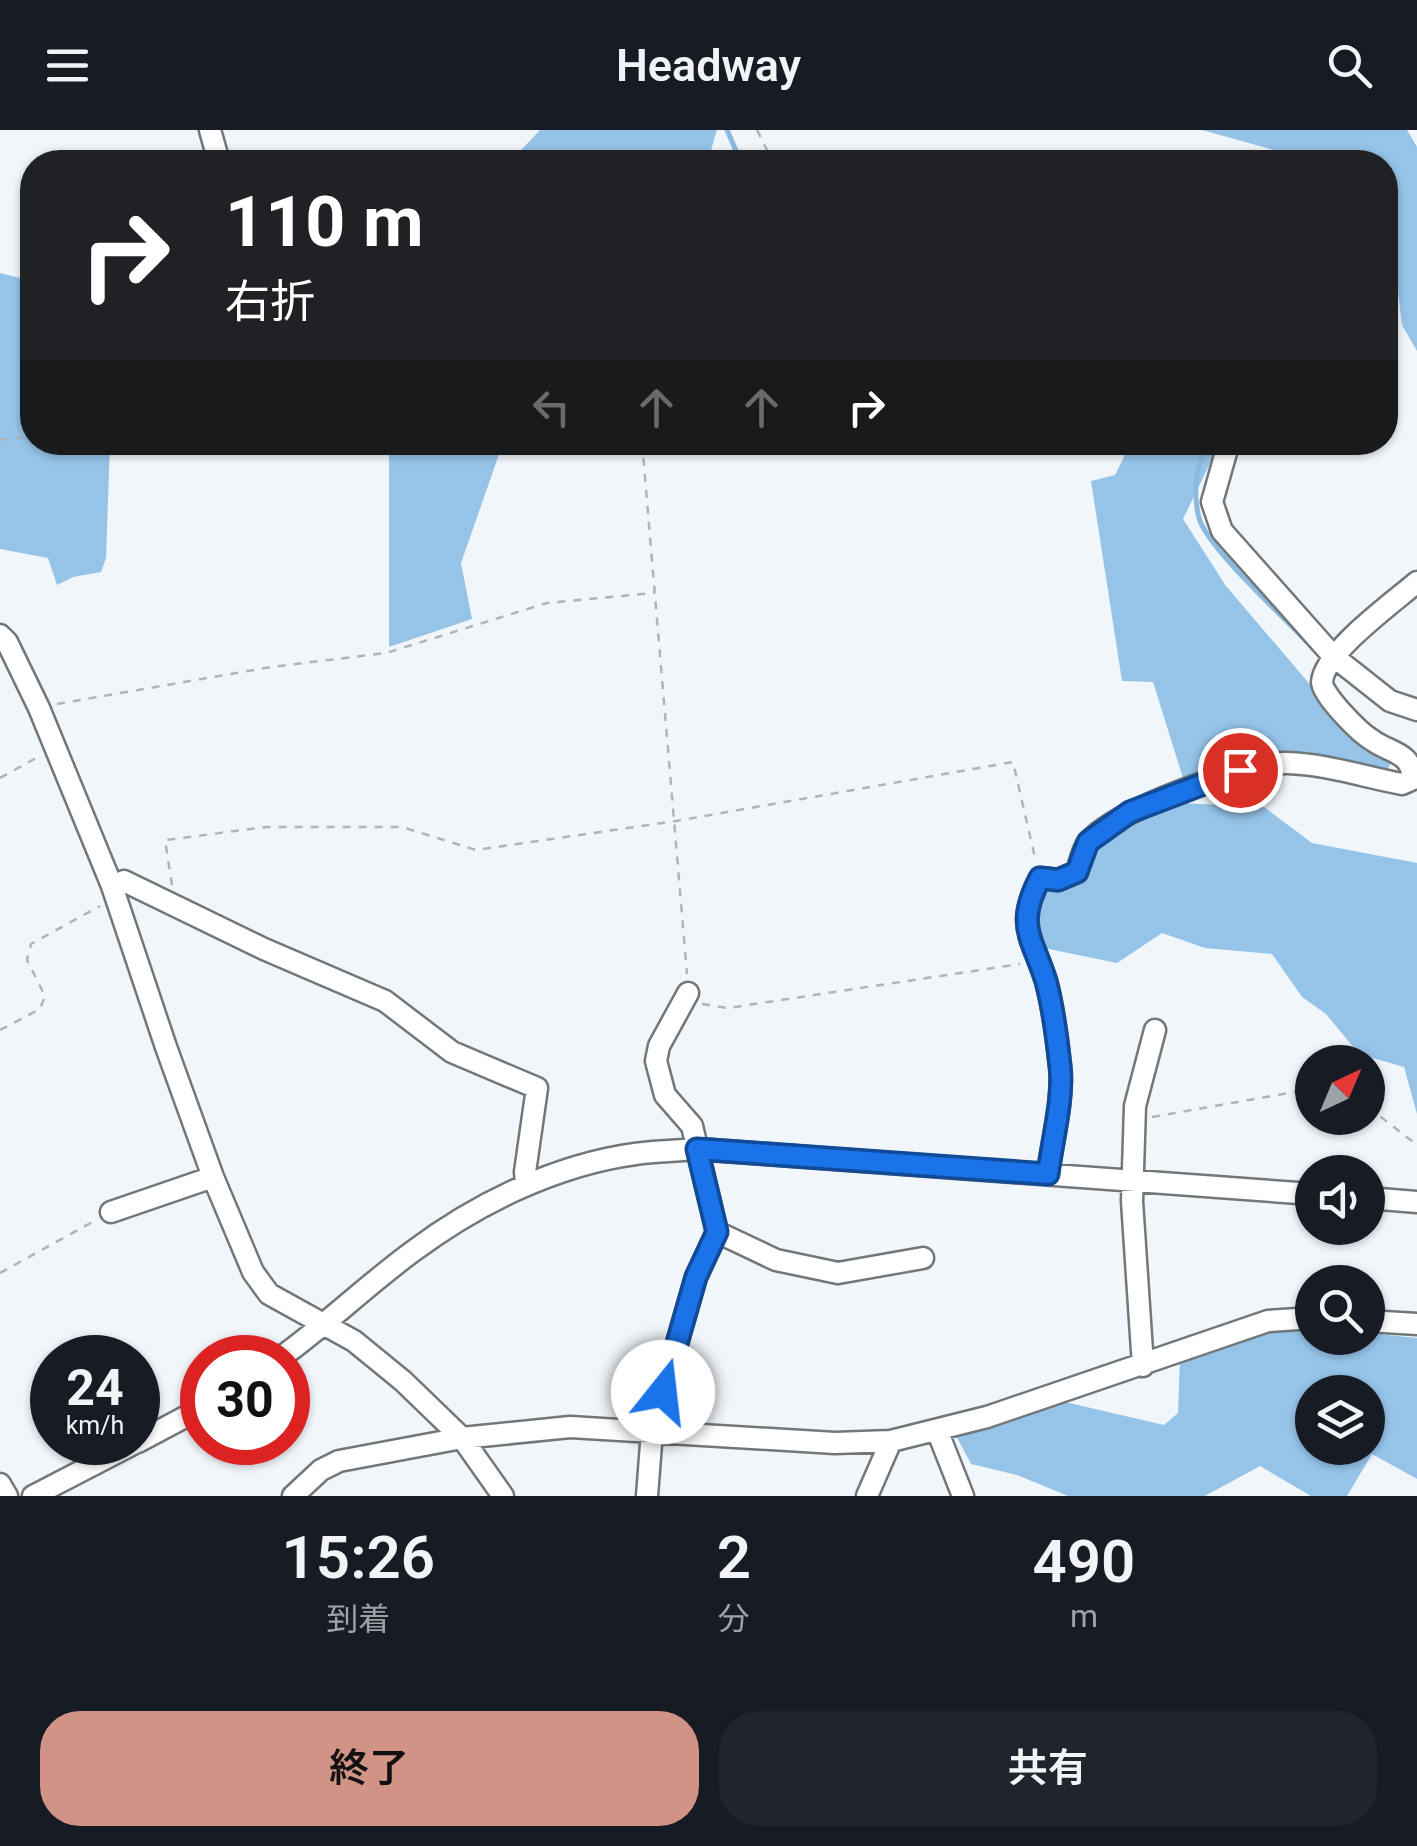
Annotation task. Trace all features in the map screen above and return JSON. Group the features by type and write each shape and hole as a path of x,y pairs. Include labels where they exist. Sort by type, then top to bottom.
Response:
{"street":[{"path":"1225,455 1212,502 1222,531 1333,656 1390,701 1417,710"},
{"path":"1048,1174 1061,1070 1045,980 1026,920 1030,897 1040,878 1058,880 1077,872 1088,842 1130,812 1240,770 1292,763 1402,784 1413,779 1406,757 1371,740 1326,694 1322,681 1333,656 1417,582"},
{"path":"0,635 39,708 114,892 213,1177 253,1272 269,1294 354,1342 404,1381 462,1438 503,1496"},
{"path":"114,892 124,880 264,949 385,1001 452,1052 537,1088 526,1184"},
{"path":"646,1496 652,1431 696,1277 717,1232 692,1126 665,1095 656,1060 659,1046 686,997"},
{"path":"1143,1366 1133,1181 1134,1127 1135,1106 1156,1030"},
{"path":"310,1336 413,1251 526,1184 634,1154 697,1149 1295,1193"},
{"path":"111,1212 213,1177"},
{"path":"1385,1199 1417,1202"},
{"path":"717,1232 776,1260 838,1273 924,1258"},
{"path":"293,1496 321,1470 339,1460 462,1438 570,1427 835,1443 890,1440 987,1418 1268,1321 1295,1319"},
{"path":"1385,1322 1417,1324"},
{"path":"937,1430 963,1496"},
{"path":"867,1496 890,1440"},
{"path":"33,1496 93,1465"},
{"path":"0,1484 6,1496"}],"path":[{"path":"643,455 676,821 686,997 728,1008 1036,961"},
{"path":"39,708 271,667 386,653 547,603 654,593"},
{"path":"0,778 55,748"},
{"path":"167,902 172,888 166,840 184,836 267,828 402,827 476,850 676,821 1014,762 1040,878"},
{"path":"0,1030 40,1009 45,996 27,960 31,944 114,892"},
{"path":"1134,1127 1154,1116 1295,1091"},
{"path":"1385,1120 1417,1145"},
{"path":"0,1273 111,1212"}],"shaded area":[{"path":"540,130 717,130 711,150 521,150"},
{"path":"1202,130 1407,130 1417,147 1417,351 1402,325 1398,292 1398,150 1273,150"},
{"path":"0,273 20,278 20,455 110,455 106,558 101,572 73,577 57,585 48,558 0,549"},
{"path":"389,455 499,455 461,563 472,619 389,647"},
{"path":"1125,455 1214,455 1183,519 1226,586 1365,749 1391,762 1387,771 1263,750 1183,778 1153,682 1122,681 1091,481 1115,475"},
{"path":"1180,803 1264,807 1312,843 1417,863 1417,1114 1404,1067 1385,1062 1385,1045 1352,1045 1326,1014 1302,997 1272,954 1205,948 1162,933 1117,963 1044,948 1037,917 1043,898 1056,880 1095,848"},
{"path":"1268,1325 1295,1325 1295,1355 1385,1355 1385,1335 1417,1338 1417,1479 1385,1461 1385,1375 1295,1375 1295,1465 1365,1465 1347,1496 1311,1496 1260,1466 1205,1496 1068,1496 1017,1475 971,1464 954,1432 1065,1402 1164,1425 1178,1413 1180,1357"}],"waterway":[{"path":"727,130 736,150"},
{"path":"1203,455 1196,489 1199,518 1205,531 1230,563 1306,641"}],"route":[{"path":"663,1392 696,1277 717,1232 697,1149 1048,1174 1061,1070 1045,980 1028,936 1030,897 1040,878 1058,880 1077,872 1088,842 1130,812 1240,770"}]}
